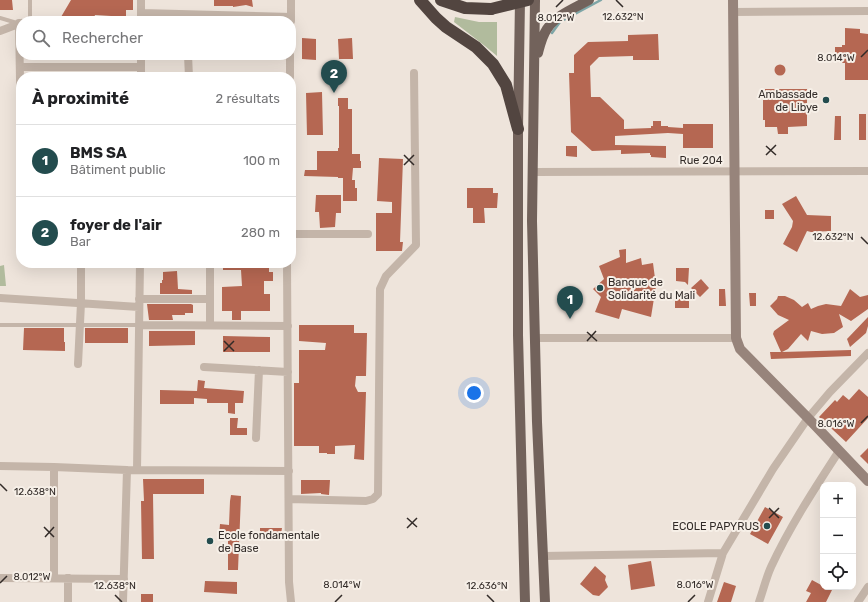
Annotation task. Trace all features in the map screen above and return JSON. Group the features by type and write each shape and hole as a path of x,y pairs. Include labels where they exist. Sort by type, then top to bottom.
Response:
{"highway":[{"path":"420,0 446,27 476,47 493,64 506,85 518,129"},
{"path":"441,0 465,8 491,9 528,0"}],"main road":[{"path":"520,0 518,129 518,335 525,602"},
{"path":"535,0 534,172 532,221 536,422 546,602"},
{"path":"534,68 540,42 547,28 565,13 589,0"}],"street":[{"path":"141,0 141,16"},
{"path":"291,0 291,16"},
{"path":"733,0 736,338 740,349 867,479"},
{"path":"734,12 868,11"},
{"path":"0,31 16,25"},
{"path":"20,60 20,72"},
{"path":"141,60 141,72"},
{"path":"188,60 189,72"},
{"path":"290,60 290,72"},
{"path":"20,67 141,67"},
{"path":"289,499 366,501 373,500 378,494 380,289 386,276 416,245 414,73"},
{"name":"Rue 204","path":"534,172 868,170"},
{"path":"296,234 368,234"},
{"path":"78,364 81,268"},
{"path":"137,470 140,268"},
{"path":"210,268 210,325"},
{"path":"287,268 289,582 291,602"},
{"path":"0,298 81,303 139,303 210,299"},
{"path":"139,325 288,326"},
{"path":"535,338 736,338"},
{"path":"708,602 723,553 774,469 808,418 830,392 868,352"},
{"path":"204,367 288,372"},
{"path":"256,438 260,370"},
{"path":"759,602 770,568 791,528 816,486 840,451"},
{"path":"0,466 127,470 289,471"},
{"path":"54,467 54,578"},
{"path":"123,602 127,470"},
{"path":"544,556 723,553"},
{"path":"0,578 124,579"},
{"path":"68,578 68,602"},
{"path":"858,602 868,588"}],"lane":[{"path":"30,0 30,16"},
{"path":"0,18 16,22"},
{"path":"0,325 139,325"}],"green space":[{"path":"455,17 479,22 497,22 497,56 454,22"},
{"path":"4,265 6,286 0,286 0,266"}],"building":[{"path":"0,0 12,0 13,10 0,10"},
{"path":"71,0 133,0 133,10 126,10 126,16 62,16"},
{"path":"214,0 252,0 253,7 246,5 233,7 214,6"},
{"path":"845,28 860,29 860,33 868,34 868,80 845,80 845,63 842,63 842,61 835,61 835,47 842,47 842,45 845,45"},
{"path":"658,34 659,60 633,60 633,56 599,57 590,66 591,97 600,97 624,120 624,129 651,128 651,126 653,126 653,121 661,121 661,126 683,128 683,124 713,124 713,148 683,148 683,134 668,133 615,136 615,145 666,146 666,158 651,157 650,153 621,154 621,150 592,151 571,132 569,73 574,73 574,55 588,42 628,41 628,35"},
{"path":"302,38 316,39 316,60 302,59"},
{"path":"352,38 353,59 339,59 338,39"},
{"path":"780,64 784,66 786,70 784,74 780,76 776,74 774,70 776,66"},
{"path":"765,89 807,89 807,126 788,127 788,134 778,134 777,127 765,127 765,120 763,120 763,100 765,100"},
{"path":"322,92 323,135 307,135 306,93"},
{"path":"338,98 348,98 348,109 352,109 352,154 360,154 361,161 361,168 353,168 352,180 355,180 355,188 357,188 357,201 343,201 343,178 304,176 305,170 317,170 317,151 338,151"},
{"path":"859,114 866,114 866,140 859,140"},
{"path":"835,116 841,116 841,140 834,140"},
{"path":"566,146 577,146 577,157 566,156"},
{"path":"379,158 403,159 400,242 403,242 402,251 376,251 376,213 392,213 392,202 377,201"},
{"path":"467,188 493,188 493,193 498,193 497,208 484,208 485,223 473,223 473,208 467,208"},
{"path":"316,195 341,195 341,213 336,213 335,227 320,228 319,212 315,212"},
{"path":"796,196 807,215 831,216 831,231 807,231 797,252 783,244 792,227 793,221 782,204"},
{"path":"765,210 774,210 774,219 765,219"},
{"path":"626,249 626,263 641,258 642,265 653,263 656,286 651,317 622,309 619,319 595,312 601,297 593,289 604,279 599,266 620,257 619,250"},
{"path":"223,268 269,268 269,272 273,272 273,281 264,281 264,294 270,294 270,311 241,311 241,320 232,320 232,311 222,311 222,287 242,286 241,270 223,270"},
{"path":"676,268 689,268 688,285 685,282 676,281"},
{"path":"177,271 178,289 192,290 192,294 160,294 160,283 162,283 163,280 163,272"},
{"path":"701,279 709,288 700,297 691,288"},
{"path":"719,289 725,289 726,306 719,306"},
{"path":"850,289 860,297 868,295 868,309 851,321 839,314 843,327 834,333 822,334 811,331 808,341 801,334 788,349 782,352 851,350 851,356 771,359 770,352 781,352 773,334 774,331 789,320 778,315 770,306 778,296 785,296 794,300 802,307 808,303 811,309 826,304 841,306"},
{"path":"749,293 756,293 756,306 750,306"},
{"path":"675,295 689,295 689,308 675,308"},
{"path":"147,304 191,304 193,305 193,313 185,313 185,315 172,315 173,320 149,320"},
{"path":"868,317 866,333 850,347 847,339"},
{"path":"299,325 354,325 354,333 367,333 366,376 356,376 355,386 358,392 366,392 364,460 354,459 355,445 335,446 335,454 319,453 319,446 294,446 294,383 299,383 299,350 325,350 326,343 299,341"},
{"path":"24,328 64,328 65,351 23,350"},
{"path":"85,328 128,328 128,343 85,343"},
{"path":"149,331 195,331 195,345 149,346"},
{"path":"223,336 270,337 270,352 223,352"},
{"path":"198,380 205,381 204,388 244,391 243,403 235,403 235,414 228,413 228,403 207,403 207,399 194,398 194,404 160,404 160,390 197,391"},
{"path":"859,389 868,397 868,418 846,442 819,417 835,400 837,402 843,395 849,400"},
{"path":"230,418 238,418 237,428 247,428 247,435 230,435"},
{"path":"868,448 868,464 860,456"},
{"path":"143,479 204,479 204,494 153,494 154,559 142,559 141,501 144,501"},
{"path":"301,480 330,480 329,495 321,493 301,494"},
{"path":"231,495 241,496 238,570 228,570 228,537 219,536 220,524 229,525"},
{"name":"ECOLE PAPYRUS","path":"765,507 783,517 768,544 750,534"},
{"path":"260,528 282,528 281,534 260,534"},
{"path":"651,561 655,586 631,590 628,565"},
{"path":"595,566 606,576 605,580 608,587 599,596 593,595 580,584"},
{"path":"812,580 820,584 820,590 832,590 826,602 806,602 811,593 806,591"},
{"path":"205,581 237,582 237,594 204,592"},
{"path":"724,582 736,586 731,602 717,602"},
{"path":"141,594 153,594 153,602 141,602"}],"waterway":[{"path":"552,33 560,22 601,0"}],"place":[{"name":"foyer de l'air","path":"334,93"},
{"name":"Ambassade de Libye","path":"826,100"},
{"name":"Banque de Solidarité du Mali","path":"600,288"},
{"name":"BMS SA","path":"570,319"},
{"name":"ECOLE PAPYRUS","path":"767,526"},
{"name":"Ecole fondamentale de Base","path":"210,541"}]}
